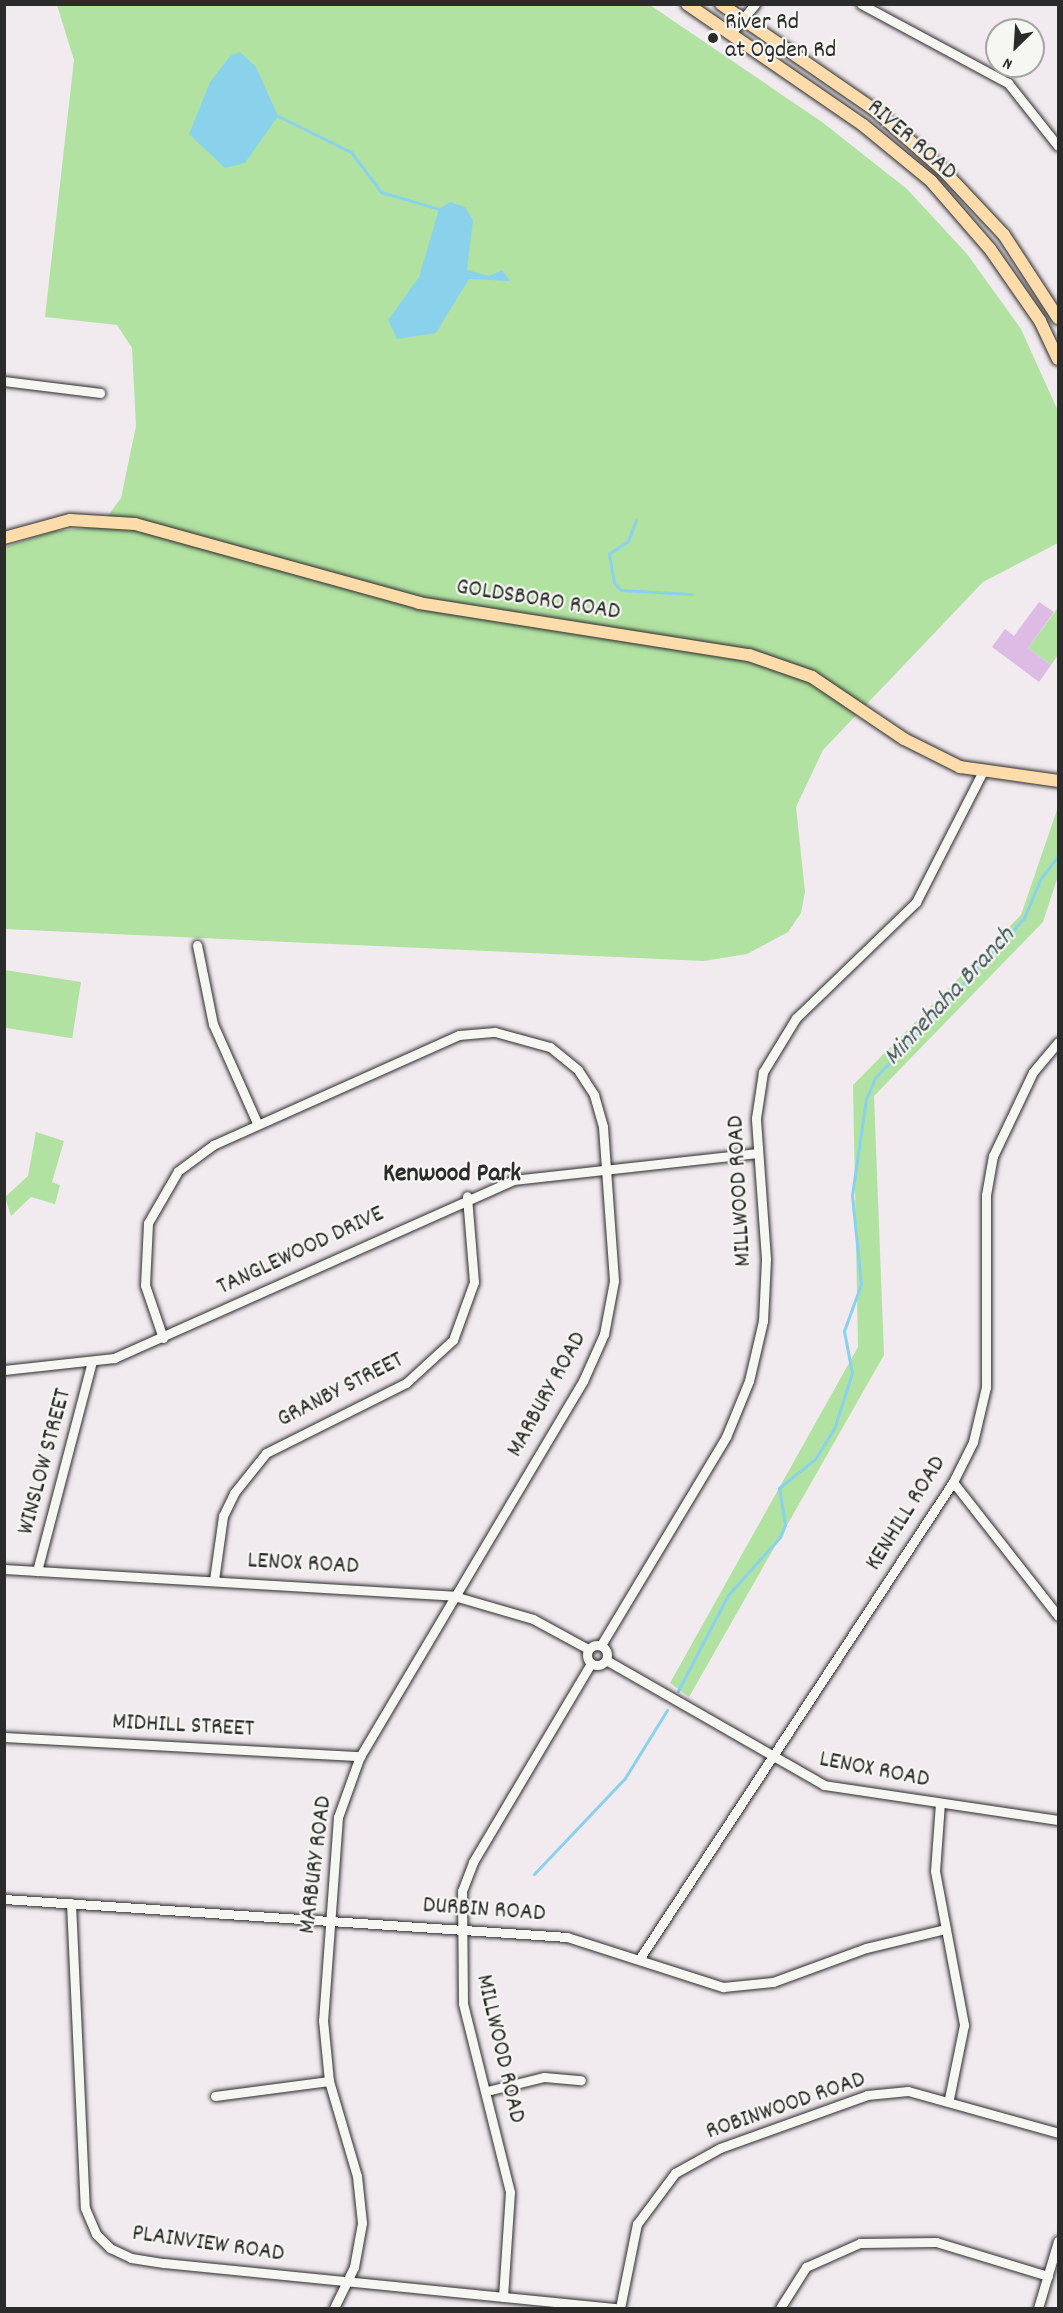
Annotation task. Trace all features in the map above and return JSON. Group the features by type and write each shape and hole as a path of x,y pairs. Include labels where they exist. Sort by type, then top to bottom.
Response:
{"main road":[{"name":"RIVER ROAD","path":"687,4 863,125 931,181 990,249 1040,321 1059,359"},
{"name":"RIVER ROAD","path":"721,4 876,111 943,170 1004,236 1059,318"},
{"name":"GOLDSBORO ROAD","path":"4,538 70,520 135,524 419,603 749,655 812,677 904,739 982,773 1055,778"}],"street":[{"path":"730,34 755,4"},
{"path":"861,4 1008,83 1059,146"},
{"path":"4,381 100,393"},
{"name":"MILLWOOD ROAD","path":"601,1645 726,1437 749,1380 763,1321 766,1259 758,1153 757,1093 776,1047 796,1018 916,903 982,773"},
{"path":"197,945 213,1024 256,1123"},
{"name":"MARBURY ROAD","path":"163,1338 148,1299 143,1254 157,1204 191,1159 256,1123 441,1039 495,1032 550,1047 578,1070 594,1095 607,1165 614,1281 604,1334 583,1382 360,1756 338,1817 323,2020 329,2082 361,2199 360,2243 347,2281 334,2308"},
{"name":"KENHILL ROAD","path":"640,1958 952,1482 972,1442 986,1387 986,1195 993,1156 1027,1081 1059,1042"},
{"name":"TANGLEWOOD DRIVE","path":"4,1370 92,1362 163,1338 467,1196 542,1173 607,1165 758,1153"},
{"name":"GRANBY STREET","path":"213,1580 223,1516 234,1493 266,1454 406,1383 453,1340 474,1282 467,1196"},
{"name":"WINSLOW STREET","path":"37,1571 92,1362"},
{"path":"952,1482 1059,1617"},
{"name":"LENOX ROAD","path":"4,1569 454,1596 533,1619 588,1649"},
{"path":"601,1645 606,1660 591,1663 588,1649 601,1645"},
{"name":"LENOX ROAD","path":"606,1660 772,1759 824,1785 1059,1820"},
{"name":"MILLWOOD ROAD","path":"503,2297 510,2192 487,2091 463,2003 460,1929 462,1891 473,1862 591,1663"},
{"name":"MIDHILL STREET","path":"4,1737 360,1756"},
{"path":"939,1803 935,1870 964,2025 949,2099"},
{"name":"DURBIN ROAD","path":"4,1899 567,1937 640,1958 701,1983 747,1986 945,1929"},
{"name":"PLAINVIEW ROAD","path":"71,1903 85,2208 96,2235 131,2258 619,2308"},
{"path":"487,2091 544,2077 581,2080"},
{"path":"215,2096 329,2082"},
{"name":"ROBINWOOD ROAD","path":"619,2308 637,2224 660,2188 690,2162 867,2095 908,2091 949,2099 1059,2133"},
{"path":"1038,2308 1059,2241"},
{"path":"780,2308 806,2267 860,2242 936,2242 1048,2276"}],"green space":[{"path":"57,5 650,5 822,122 907,189 967,254 1021,329 1058,411 1058,543 983,582 823,750 796,807 805,892 801,913 788,932 747,954 704,961 5,929 5,547 55,531 100,527 121,498 136,426 132,348 117,325 45,317 74,60"},
{"path":"1057,609 1058,655 1051,665 1028,648"},
{"path":"1058,807 1058,876 1043,922 874,1096 884,1355 689,1697 670,1683 858,1347 853,1085 1021,915"},
{"path":"5,970 81,982 72,1038 4,1028"},
{"path":"36,1132 64,1141 52,1182 60,1185 55,1204 31,1197 11,1216 5,1197 28,1176"}],"water":[{"path":"240,52 256,67 278,116 245,163 225,168 189,134 210,82 230,56"},
{"path":"450,202 465,207 473,220 467,270 489,276 502,270 510,281 469,279 436,333 397,339 388,320 419,277 439,209"}],"building":[{"path":"1039,602 1054,612 1028,648 1051,665 1039,682 992,647 1005,629 1014,636"}],"waterway":[{"path":"278,116 351,152 381,192 439,209"},
{"path":"636,520 628,541 609,554 614,583 621,590 692,594"},
{"name":"Minnehaha Branch","path":"678,1691 728,1595 780,1537 785,1525 779,1488 815,1459 834,1429 852,1373 844,1331 861,1284 852,1195 866,1099 875,1078 1024,918 1041,878 1058,856"},
{"name":"Minnehaha Branch","path":"534,1874 625,1778 667,1710"}],"place":[{"name":"River Rd at Ogden Rd","path":"713,38"}],"district":[{"name":"Kenwood Park","path":"452,1175"}]}
